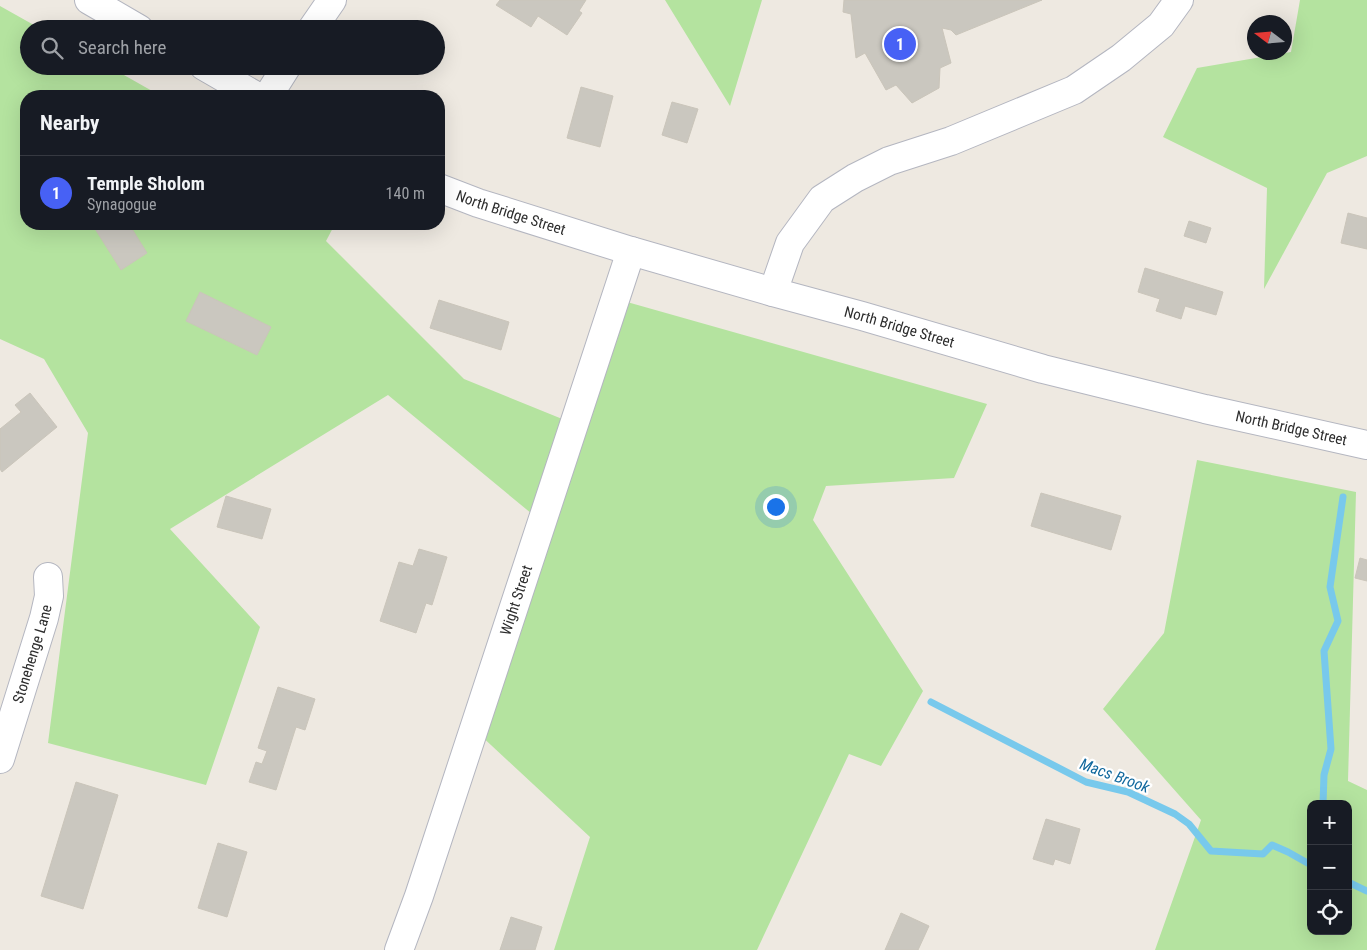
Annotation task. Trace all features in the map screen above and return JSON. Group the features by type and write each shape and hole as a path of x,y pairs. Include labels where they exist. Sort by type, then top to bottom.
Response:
{"street":[{"path":"88,0 122,20"},
{"path":"318,20 332,0"},
{"path":"773,292 790,243 822,199 855,178 889,161 951,141 1074,90 1121,58 1161,25 1180,0"},
{"path":"220,75 246,90"},
{"path":"272,90 281,75"},
{"name":"North Bridge Street","path":"445,190 478,203 631,251 1043,369 1205,409 1367,445"},
{"name":"Wight Street","path":"399,950 419,896 631,251"},
{"name":"Stonehenge Lane","path":"0,759 44,618 49,596 48,576"}],"green space":[{"path":"665,0 762,0 730,106"},
{"path":"1300,0 1367,0 1367,156 1327,173 1264,289 1267,188 1163,137 1197,68 1247,59 1292,60 1292,46"},
{"path":"0,6 25,20 20,20 20,75 124,75 150,90 20,90 20,230 332,230 326,241 464,379 582,427 620,300 987,404 954,478 826,486 813,520 923,691 881,766 849,754 757,950 554,950 590,837 477,732 549,528 388,395 170,529 260,627 206,785 48,743 88,433 44,359 0,339"},
{"path":"1197,460 1356,492 1348,781 1367,790 1367,950 1155,950 1201,820 1103,709 1164,633"}],"building":[{"path":"500,0 586,0 579,11 582,13 567,35 538,16 531,27 496,5"},
{"path":"844,0 1042,0 956,35 951,30 942,28 951,63 940,68 939,88 912,103 896,85 886,90 865,53 856,58 851,14 843,12"},
{"path":"581,87 613,96 600,147 567,138"},
{"path":"672,102 698,109 687,143 662,135"},
{"path":"1348,213 1367,218 1367,249 1341,243"},
{"path":"1189,221 1211,228 1206,243 1184,236"},
{"path":"96,230 133,230 147,253 121,270"},
{"path":"1145,268 1223,292 1216,315 1185,306 1181,319 1156,311 1160,299 1138,292"},
{"path":"200,292 271,327 257,355 186,321"},
{"path":"439,300 509,322 501,350 430,328"},
{"path":"30,393 57,427 2,472 0,469 0,429 21,412 15,405"},
{"path":"1041,493 1121,516 1111,550 1031,526"},
{"path":"226,496 271,509 262,539 217,527"},
{"path":"419,549 447,557 432,605 426,603 416,633 380,621 399,562 413,566"},
{"path":"1360,558 1367,560 1367,581 1355,578"},
{"path":"278,687 315,699 305,730 296,727 276,790 249,782 256,762 262,764 267,751 258,748"},
{"path":"76,782 118,795 83,909 41,896"},
{"path":"1046,819 1080,829 1070,864 1055,859 1053,865 1033,859"},
{"path":"218,843 247,852 227,917 198,908"},
{"path":"901,913 929,926 918,950 885,950"},
{"path":"511,917 542,927 535,950 500,950"}],"waterway":[{"path":"1323,800 1324,775 1331,749 1324,651 1338,621 1330,587 1343,497"},
{"name":"Macs Brook","path":"931,702 1086,782 1128,792 1175,814 1189,824 1211,851 1263,854 1272,845 1307,863"},
{"name":"Macs Brook","path":"1352,884 1367,891"}],"place":[{"name":"Temple Sholom","path":"900,44"}]}
